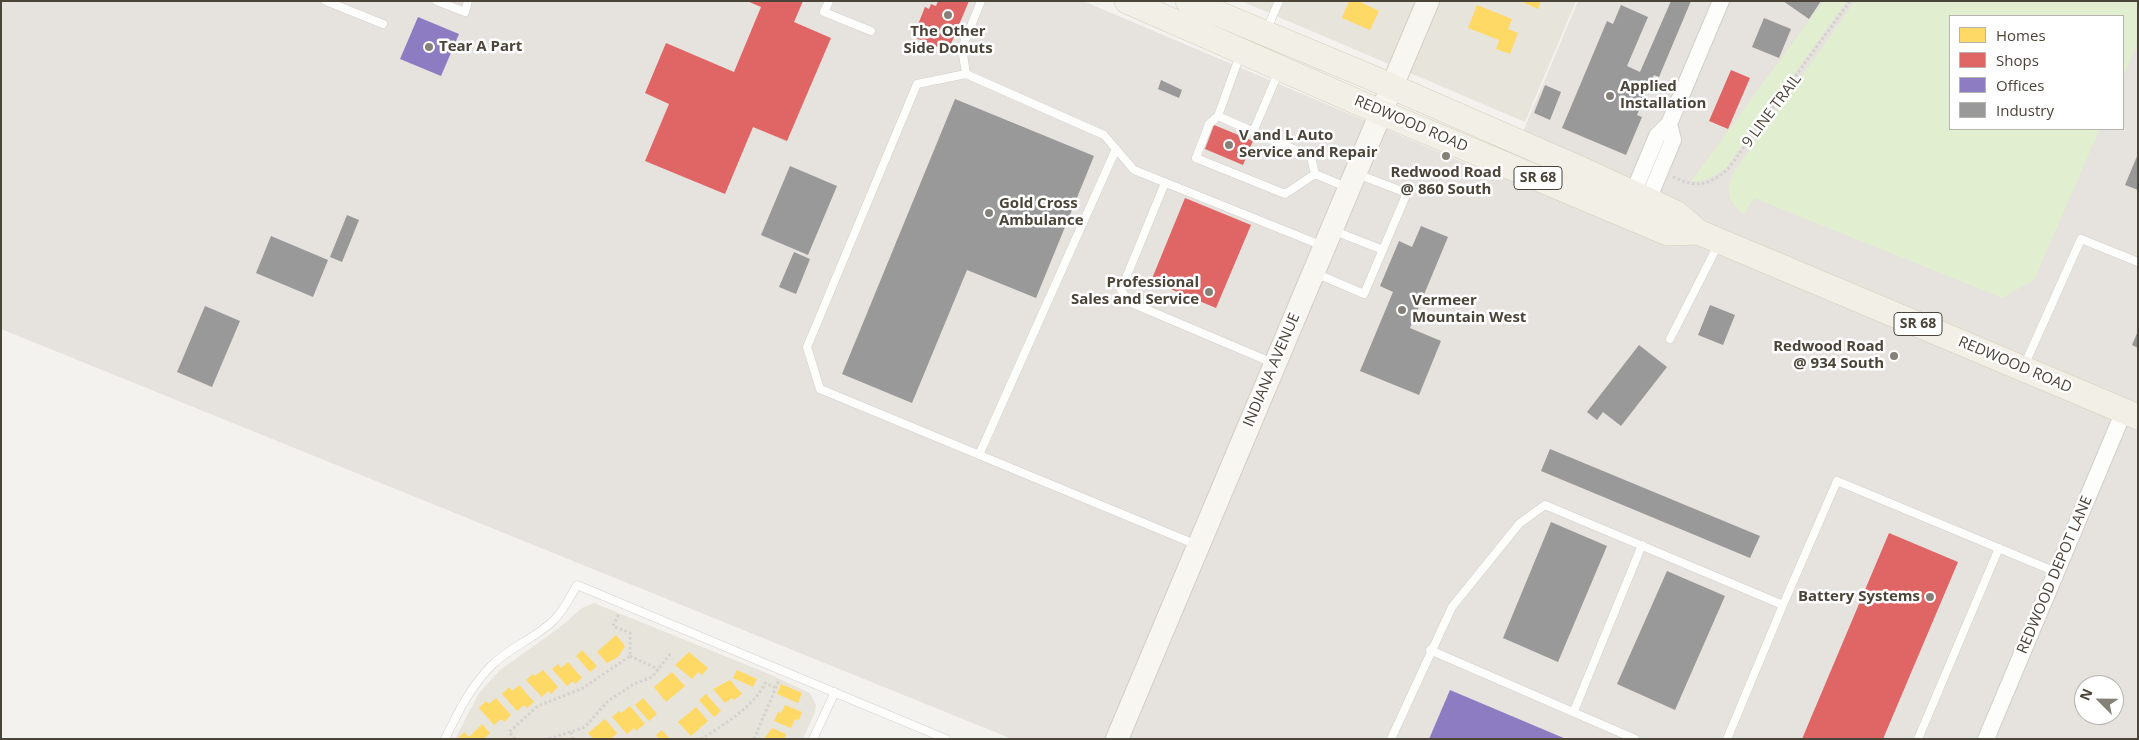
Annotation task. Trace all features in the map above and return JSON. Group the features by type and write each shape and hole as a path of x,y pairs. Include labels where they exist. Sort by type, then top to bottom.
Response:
{"main road":[{"name":"REDWOOD ROAD","path":"1128,1 1380,112 1668,232 1698,232"},
{"name":"REDWOOD ROAD","path":"1188,1 1392,87 1640,196 1676,213 1698,232 1720,242 2131,414"}],"street":[{"name":"INDIANA AVENUE","path":"1117,739 1428,1"},
{"path":"1640,196 1673,140 1669,124 1721,1"},
{"name":"REDWOOD DEPOT LANE","path":"1986,739 2056,572 2131,414"}],"lane":[{"path":"326,1 383,24"},
{"path":"437,1 465,12 468,1"},
{"path":"829,1 824,12 871,31"},
{"path":"966,74 962,48 982,1"},
{"path":"1266,34 1279,1"},
{"path":"1242,51 1218,116 1209,124 1196,158 1285,194 1314,174 1407,193 1364,294 1313,272"},
{"path":"1253,132 1280,68"},
{"path":"1199,546 820,389 807,347 917,84 966,74 1104,135 1134,170 1166,183 1327,238 1383,250"},
{"path":"1218,116 1311,157 1314,174"},
{"path":"979,455 1116,150"},
{"path":"1166,183 1121,290 1129,302 1274,364"},
{"path":"2023,368 2081,239 2138,262"},
{"path":"1670,339 1720,242"},
{"path":"1727,739 1837,481 2056,572"},
{"path":"1391,739 1430,650 1452,607 1519,524 1545,505 1642,544 1783,605"},
{"path":"1574,711 1642,544"},
{"path":"1918,739 1999,548"},
{"path":"445,739 460,707 480,678 506,654 553,620 567,604 577,585 946,739"},
{"path":"1430,650 1635,739"},
{"path":"814,739 835,692"}],"path":[{"name":"9 LINE TRAIL","path":"1671,176 1699,185 1713,180 1728,169 1850,1"},
{"path":"613,626 630,633 630,656"},
{"path":"549,739 585,727 608,701 634,684 652,677 671,652"},
{"path":"630,656 658,669"},
{"path":"514,739 509,732 538,706 583,688 630,656"},
{"path":"754,739 779,680"},
{"path":"701,739 732,718 761,693 766,683 776,688"},
{"path":"571,732 573,739"}],"shaded area":[{"path":"1,1 1083,1 1503,179 1578,1 2138,1 2138,739 1012,739 1,329"},
{"path":"814,1 900,1 882,47 808,17"},
{"path":"1241,1 1576,1 1525,122"},
{"path":"594,603 769,674 810,693 816,705 815,712 803,739 455,739 479,693 500,670 559,628 582,608"}],"green space":[{"path":"1823,1 1847,1 1726,168 1710,178 1701,181 1691,181"},
{"path":"1855,1 2138,1 2138,42 2124,75 2124,15 1949,15 1949,130 2100,130 2034,280 2002,298 1754,198 1744,214 1734,206 1729,195 1729,184 1734,171"}],"building: Homes":[{"path":"1349,1 1358,1 1379,11 1370,30 1342,18"},
{"path":"1520,1 1541,1 1538,9"},
{"path":"1477,5 1512,19 1508,29 1518,33 1510,54 1496,49 1499,40 1468,28"},
{"path":"616,635 625,646 618,657 607,663 597,652"},
{"path":"582,650 597,666 590,672 576,656"},
{"path":"689,652 708,668 702,675 698,672 692,679 675,665"},
{"path":"568,662 582,678 575,684 573,681 567,686 552,669 558,664 561,668"},
{"path":"543,670 558,687 551,694 548,691 542,697 526,680 533,674 535,676"},
{"path":"737,670 757,679 753,687 733,678"},
{"path":"672,672 685,686 666,702 654,687"},
{"path":"730,680 742,694 734,700 732,698 725,703 713,689"},
{"path":"781,684 802,693 798,703 777,694"},
{"path":"519,685 534,702 527,708 524,705 517,711 502,694 509,687 512,691"},
{"path":"706,694 721,711 714,717 699,700"},
{"path":"496,698 511,715 504,722 501,719 494,725 479,708 486,701 489,704"},
{"path":"643,698 657,714 649,721 635,705"},
{"path":"785,705 802,712 799,720 795,719 791,728 774,721 778,712 781,713"},
{"path":"630,706 645,724 636,731 634,728 627,734 612,717"},
{"path":"696,707 708,721 691,736 678,722"},
{"path":"605,719 617,733 611,739 593,739 588,733"},
{"path":"482,724 490,733 484,739 457,739 464,732 469,737"},
{"path":"772,728 786,734 784,739 764,739"},
{"path":"662,730 670,739 658,739 656,735"}],"building: Shops":[{"path":"747,1 803,1 794,22 831,38 787,141 753,127 725,194 645,161 669,104 645,93 666,43 734,72 761,7"},
{"path":"938,1 969,1 948,51 913,37 925,7 929,9 931,4 936,6"},
{"path":"1731,70 1750,78 1728,129 1709,121"},
{"name":"V and L Auto Service and Repair","path":"1214,125 1253,141 1243,165 1205,149"},
{"path":"1185,198 1251,225 1216,308 1151,281"},
{"path":"1889,533 1958,562 1883,739 1802,739"}],"building: Offices":[{"name":"Tear A Part","path":"418,17 459,34 441,76 400,59"},
{"path":"1450,690 1566,739 1429,739"}],"building: Industry":[{"name":"Applied Installation","path":"1671,1 1691,1 1659,77 1654,75 1637,115 1642,117 1626,155 1562,128 1607,21 1613,24 1621,5 1648,17 1627,66 1640,72"},
{"path":"1783,1 1821,1 1809,19"},
{"path":"1764,18 1791,29 1779,58 1752,47"},
{"path":"1161,80 1182,90 1179,98 1158,89"},
{"path":"1545,85 1561,92 1550,120 1534,113"},
{"name":"Gold Cross Ambulance","path":"955,99 1094,156 1036,298 967,270 912,403 842,374"},
{"path":"2138,154 2138,190 2125,185"},
{"path":"790,166 837,186 808,255 761,235"},
{"path":"347,215 359,220 342,262 330,257"},
{"name":"Vermeer Mountain West","path":"1421,226 1448,237 1410,328 1441,341 1419,395 1360,371 1393,292 1380,286 1399,241 1412,247"},
{"path":"271,236 328,260 313,297 256,273"},
{"path":"794,252 810,259 796,294 779,287"},
{"path":"1710,305 1735,315 1723,345 1698,335"},
{"path":"205,306 240,321 212,387 177,372"},
{"path":"2138,331 2138,348 2132,345"},
{"path":"1639,345 1667,367 1621,426 1603,412 1597,420 1587,412"},
{"path":"1550,449 1760,536 1750,558 1541,471"},
{"path":"1551,522 1607,546 1558,662 1503,638"},
{"path":"1667,571 1725,596 1675,710 1617,684"}],"place":[{"name":"The Other Side Donuts","path":"948,15"},
{"name":"Tear A Part","path":"429,47"},
{"name":"Applied Installation","path":"1610,96"},
{"name":"V and L Auto Service and Repair","path":"1229,145"},
{"name":"Redwood Road @ 860 South","path":"1446,156"},
{"name":"Gold Cross Ambulance","path":"989,213"},
{"name":"Professional Sales and Service","path":"1209,292"},
{"name":"Vermeer Mountain West","path":"1402,310"},
{"name":"Redwood Road @ 934 South","path":"1894,356"},
{"name":"Battery Systems","path":"1930,597"}]}
